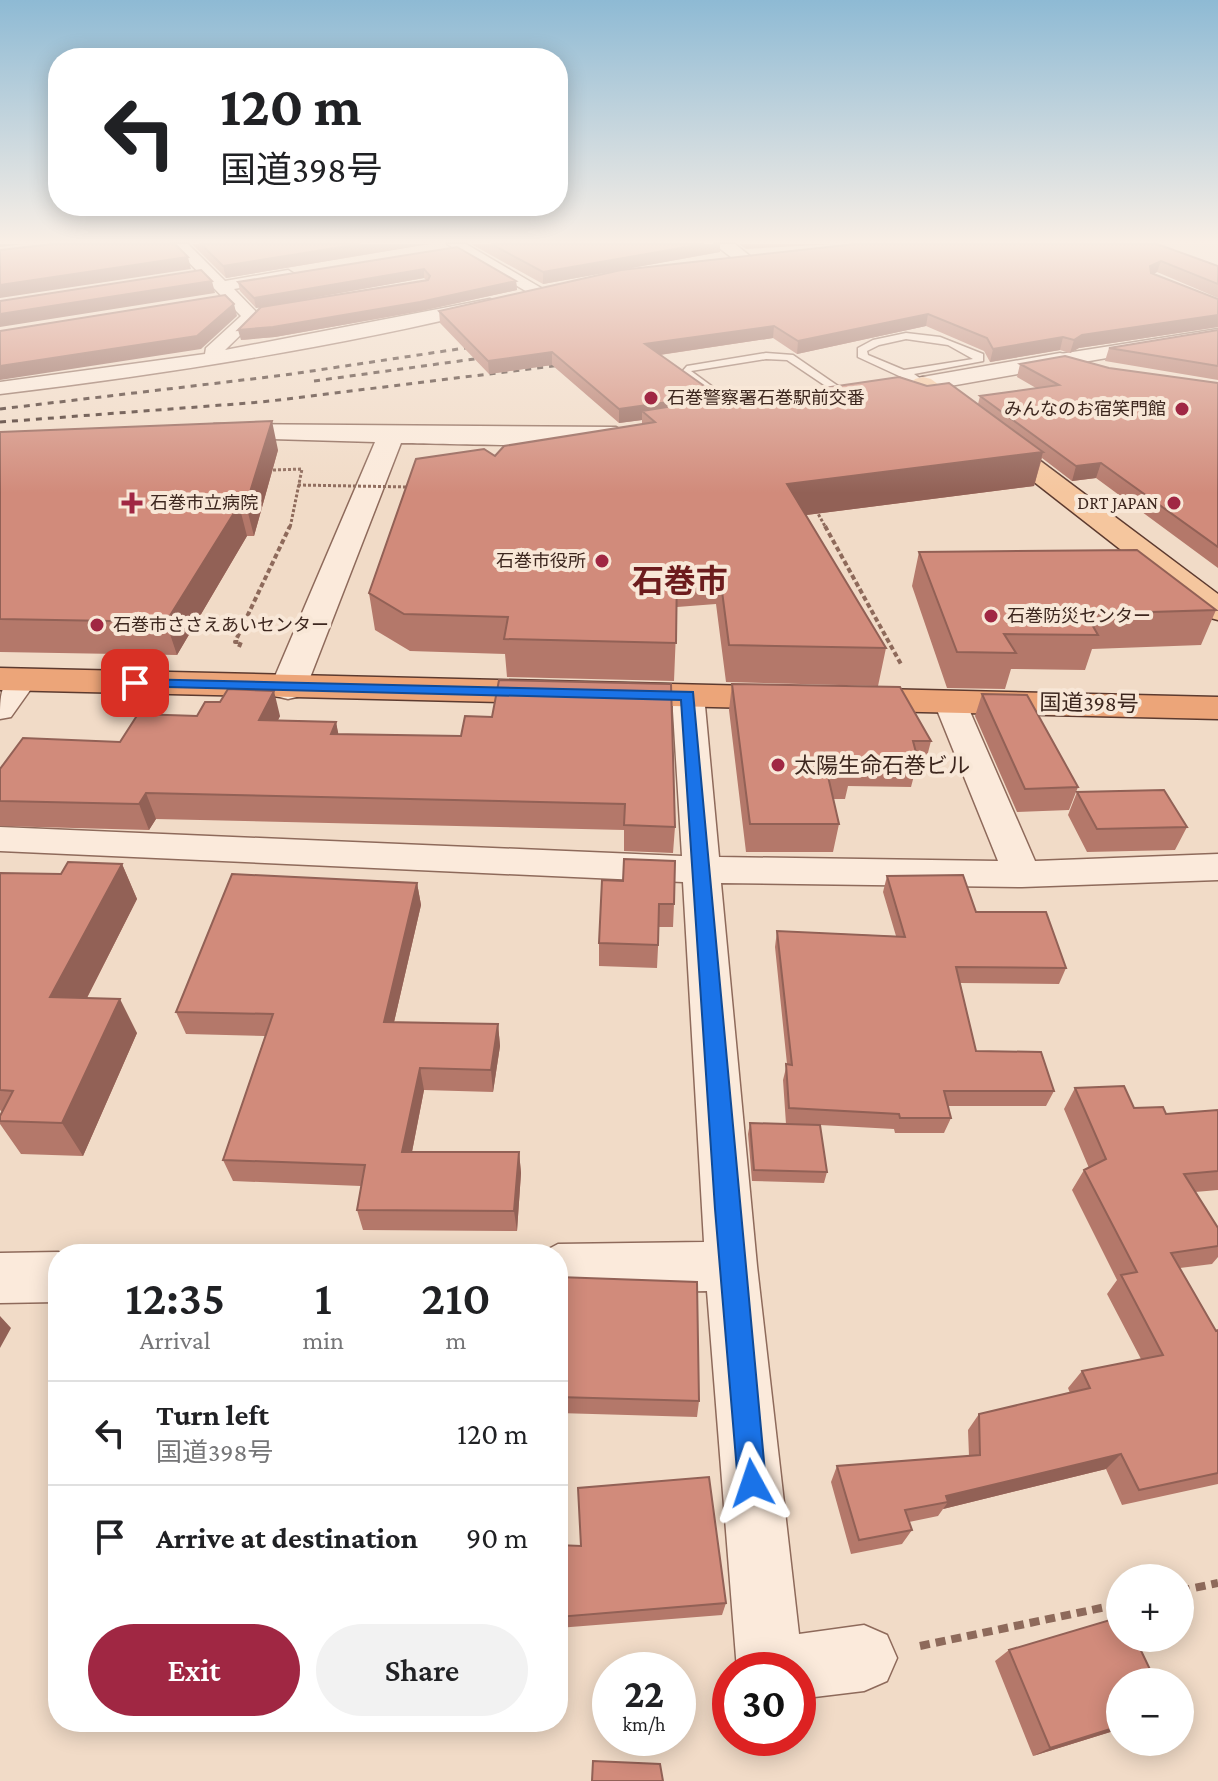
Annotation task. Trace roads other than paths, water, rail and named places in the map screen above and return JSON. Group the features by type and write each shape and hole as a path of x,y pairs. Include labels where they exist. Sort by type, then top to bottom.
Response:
{"highway":[{"name":"国道398号","path":"12,679 1218,708"}],"main road":[{"path":"915,378 1218,610"}],"street":[{"path":"208,357 242,327"},
{"path":"0,388 80,379 382,327"},
{"path":"820,403 915,378 1060,360 1218,334"},
{"path":"1060,360 1105,372"},
{"path":"715,422 776,411"},
{"path":"195,433 391,435 504,442 638,433"},
{"path":"288,688 391,435"},
{"path":"0,710 12,679"},
{"path":"688,695 731,1266 768,1652"},
{"path":"949,700 1022,874"},
{"path":"0,839 700,870 1022,874 1218,867"},
{"path":"568,1269 731,1266"},
{"path":"0,1278 48,1277"},
{"path":"816,1664 864,1658"}],"lane":[{"path":"923,336 953,341 980,359 915,378 885,370 863,357 862,350 872,343 923,336"},
{"path":"747,416 701,387 685,374 687,369 766,356 789,357 849,397"}],"railway":[{"path":"0,409 285,375 485,345"},
{"path":"314,381 496,356"},
{"path":"0,422 262,402 578,363"}],"place":[{"name":"石巻警察署石巻駅前交番","path":"651,398"},
{"name":"みんなのお宿笑門館","path":"1182,409"},
{"name":"石巻市立病院","path":"132,503"},
{"name":"DRT JAPAN","path":"1174,503"},
{"name":"石巻市役所","path":"602,561"},
{"name":"石巻防災センター","path":"991,616"},
{"name":"石巻市ささえあいセンター","path":"97,625"},
{"name":"太陽生命石巻ビル","path":"778,765"}],"district":[{"name":"石巻市","path":"680,581"}]}
